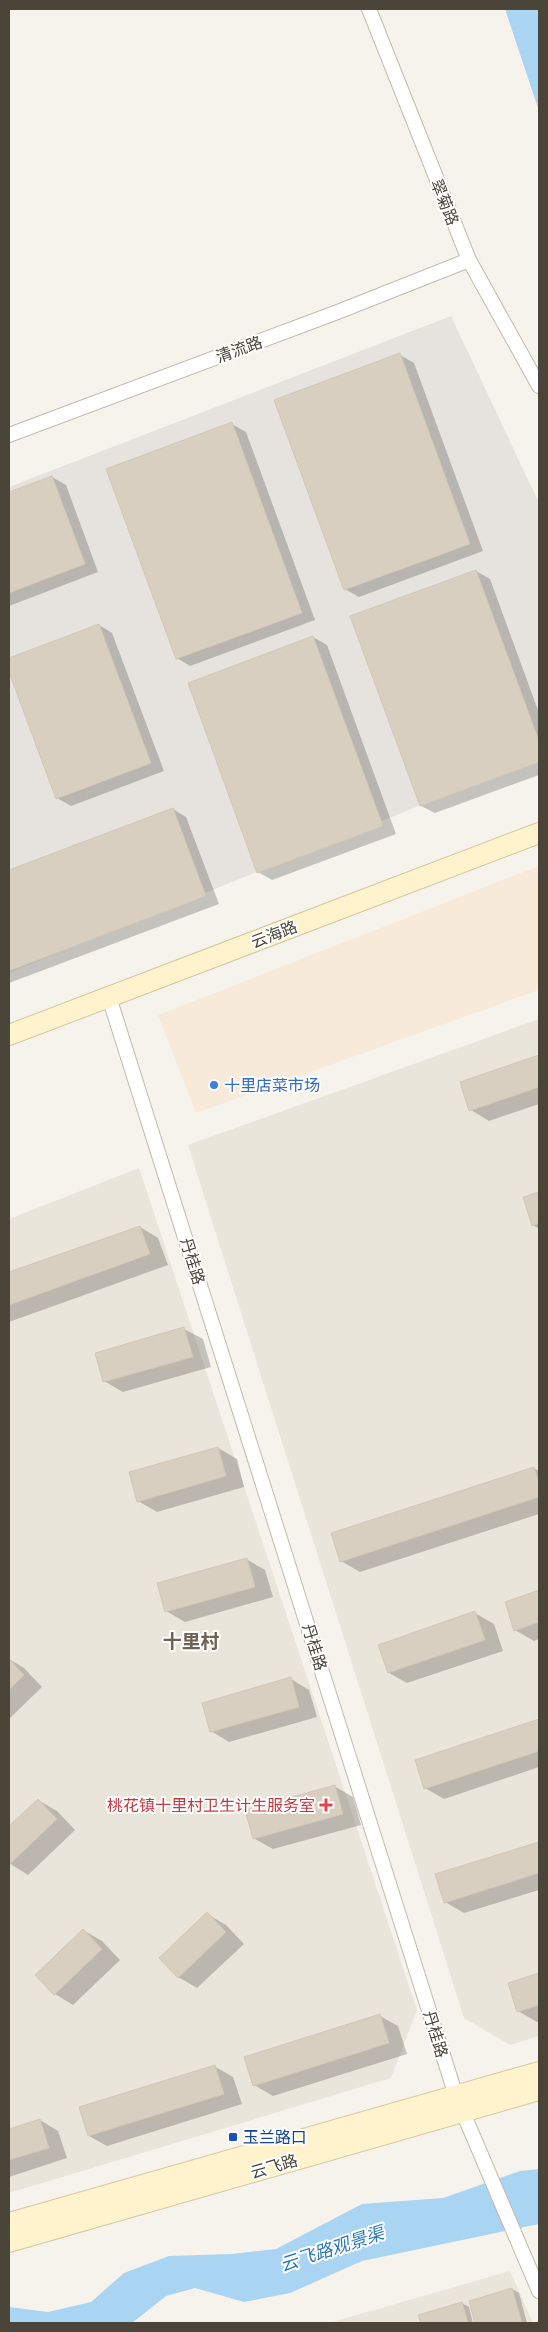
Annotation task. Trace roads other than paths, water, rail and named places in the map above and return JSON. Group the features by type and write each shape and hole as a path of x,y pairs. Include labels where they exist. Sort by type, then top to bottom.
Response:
{"main road":[{"name":"云海路","path":"9,1035 539,833"},
{"name":"云飞路","path":"9,2242 459,2104 539,2072"},
{"name":"云飞路","path":"9,2223 459,2104 539,2090"}],"street":[{"name":"翠菊路","path":"369,9 468,260 539,386"},
{"name":"清流路","path":"9,435 335,313 468,260"},
{"name":"丹桂路","path":"110,997 459,2104 539,2291"}],"water":[{"path":"505,9 539,9 539,111"},
{"name":"云飞路观景渠","path":"539,2169 539,2224 362,2261 290,2293 244,2302 195,2288 166,2296 132,2323 9,2323 9,2307 48,2312 91,2302 124,2273 169,2256 232,2254 276,2249 362,2204 443,2198 520,2171"}],"place":[{"name":"十里店菜市场","path":"214,1085"},
{"name":"桃花镇十里村卫生计生服务室","path":"326,1805"},
{"name":"玉兰路口","path":"233,2137"}],"district":[{"name":"十里村","path":"191,1641"}]}
